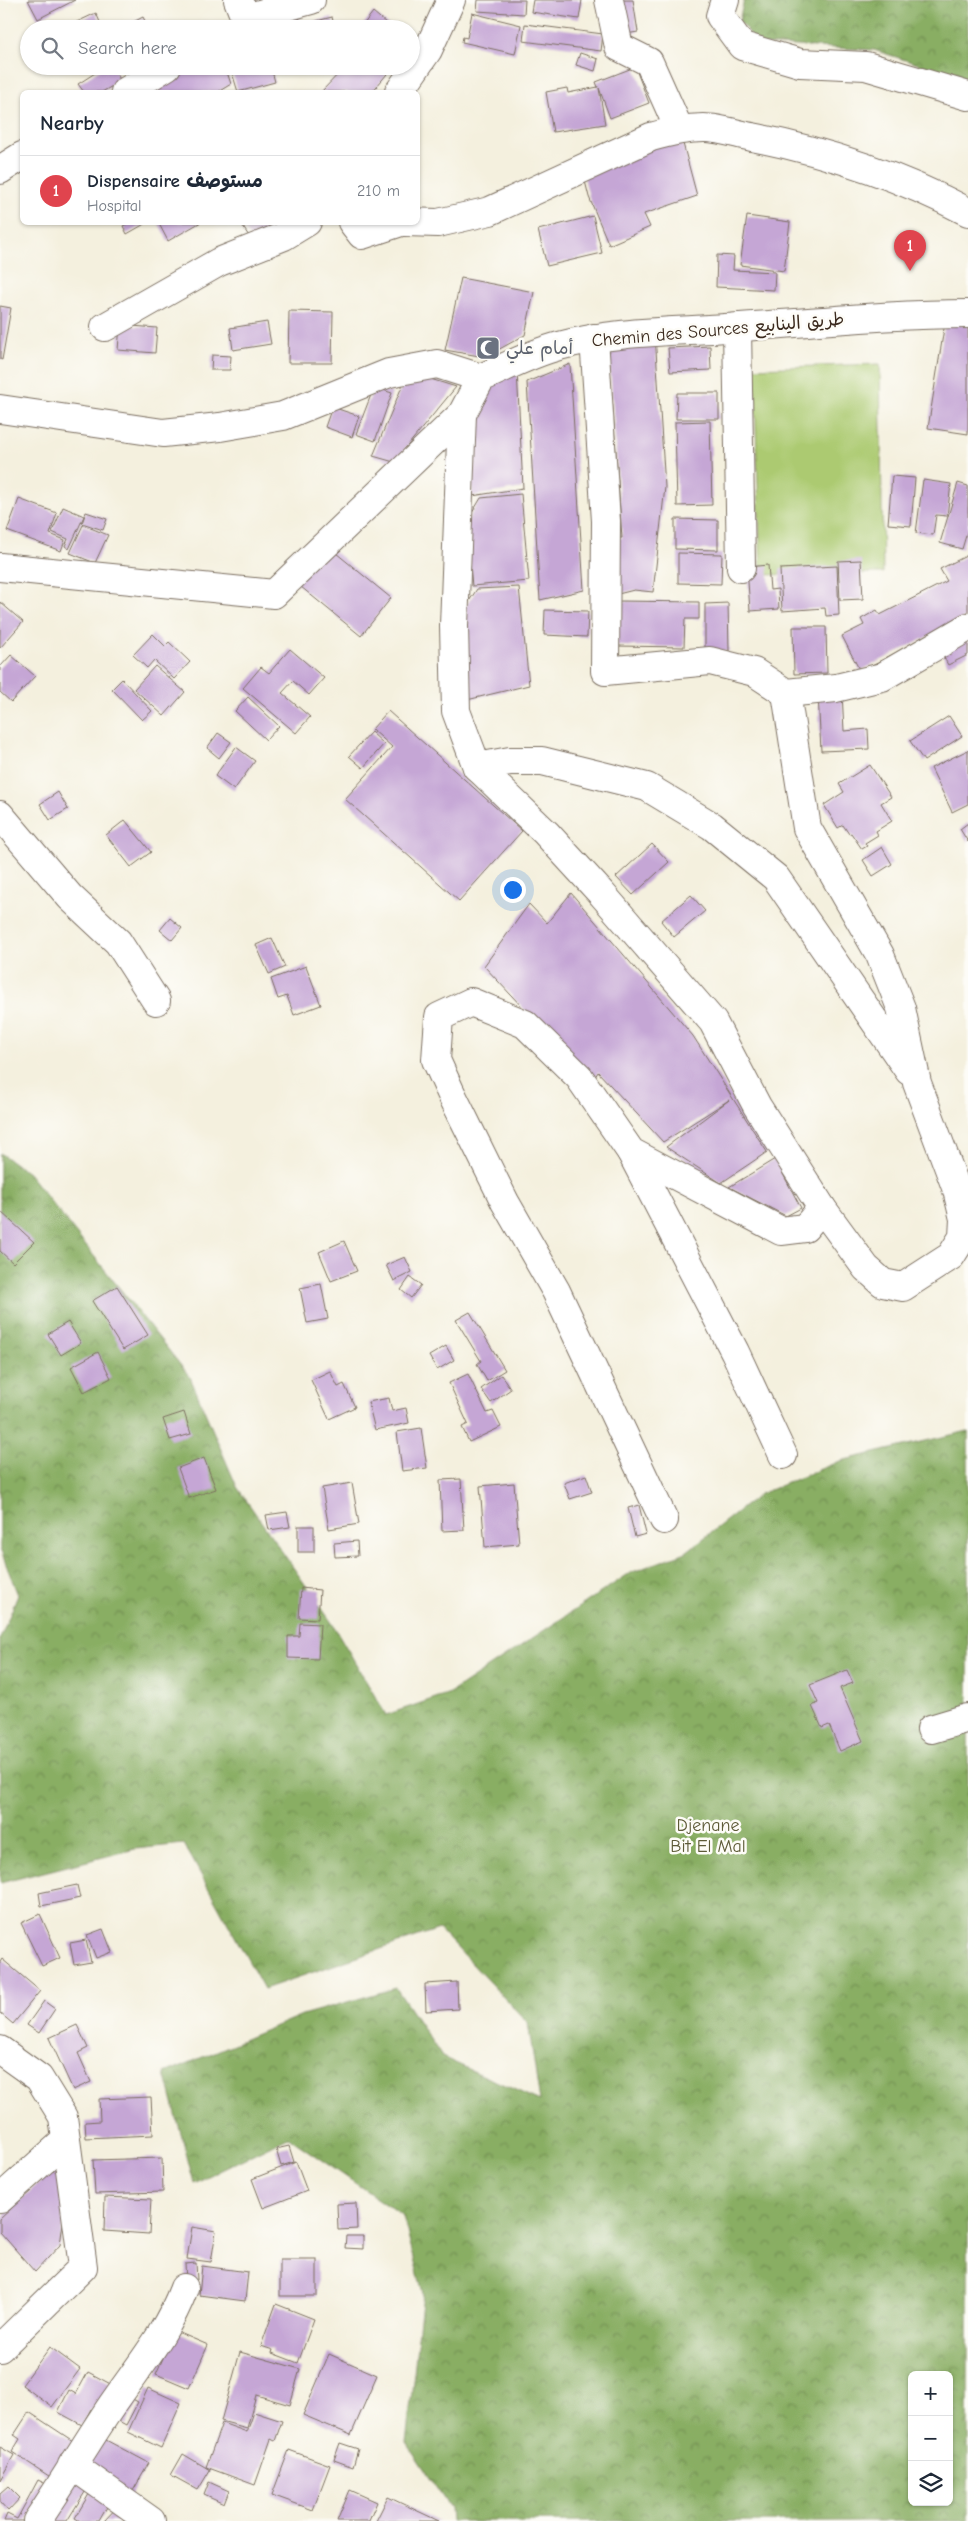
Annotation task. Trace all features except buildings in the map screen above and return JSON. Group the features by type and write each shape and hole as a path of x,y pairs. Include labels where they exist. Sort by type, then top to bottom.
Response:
{"street":[{"path":"237,16 311,0"},
{"path":"420,62 428,50 451,0"},
{"path":"609,0 619,47 649,62 679,129"},
{"path":"725,0 720,16 742,46 800,63 866,66 968,96"},
{"path":"128,90 152,75"},
{"path":"400,90 411,75"},
{"path":"420,222 438,223 490,211 651,138 679,129 706,128 781,143 866,167 935,195 968,212"},
{"path":"0,170 20,157"},
{"path":"104,328 219,262 284,236 302,225"},
{"path":"354,225 362,235 392,225"},
{"name":"Chemin des Sources طريق الينابيع","path":"481,378 557,346 594,338 693,328 737,328 910,314 968,314"},
{"path":"737,328 740,568"},
{"path":"594,338 606,521 605,671 710,661 754,672 786,693 836,688 882,677 968,627"},
{"path":"0,409 163,433 220,427 283,416 389,372 437,364 481,378 462,414 274,594 0,567"},
{"path":"462,414 454,626 456,711 477,767 546,833 602,894 713,1022 757,1106 822,1208 866,1268 883,1283 903,1287 951,1256 963,1237 964,1218 957,1190 917,1083 901,1008 880,955 807,828 786,693"},
{"path":"477,767 510,761 542,761 628,782 647,787 712,826 776,878 917,1083"},
{"path":"0,815 70,897 118,942 156,1001"},
{"path":"664,1520 556,1291 506,1202 450,1093 436,1060 439,1017 471,1002 525,1024 579,1077 631,1152 734,1352 783,1455"},
{"path":"631,1152 781,1231 805,1228 822,1208"},
{"path":"930,1729 968,1718"},
{"path":"0,2050 39,2078 64,2117 83,2267 0,2348"},
{"path":"0,2199 66,2140"},
{"path":"36,2521 152,2349 176,2309 184,2288"},
{"path":"72,2465 151,2521"}],"green space":[{"path":"744,0 968,0 968,80 874,50 759,44 739,21"},
{"path":"880,364 883,573 761,575 754,368"},
{"name":"Djenane Bit El Mal","path":"0,1153 28,1173 190,1377 237,1487 332,1623 386,1715 450,1693 630,1573 686,1552 760,1494 840,1461 968,1431 968,2521 451,2521 450,2508 406,2443 423,2293 403,2216 288,2137 194,2183 165,2073 302,2015 396,1988 442,2057 540,2101 528,2023 439,1929 264,1989 184,1844 135,1849 0,1883 0,1639 18,1595 0,1549"}],"place":[{"name":"Dispensaire مستوصف","path":"910,271"},
{"name":"أمام علي","path":"488,348"}]}
